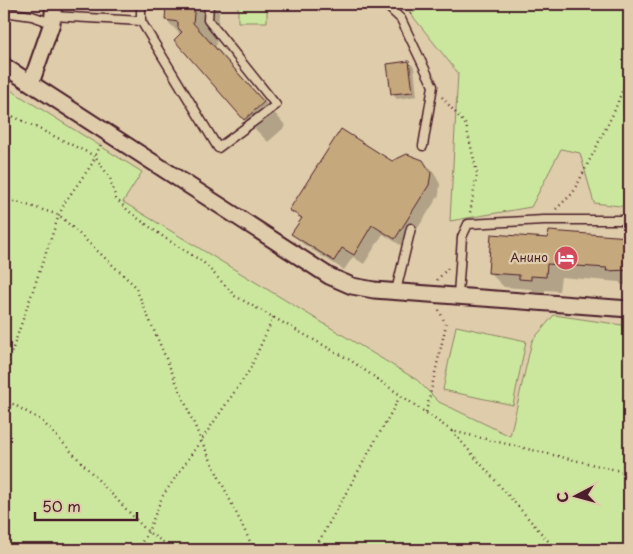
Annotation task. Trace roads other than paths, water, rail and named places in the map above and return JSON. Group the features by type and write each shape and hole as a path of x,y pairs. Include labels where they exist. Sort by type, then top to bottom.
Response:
{"street":[{"path":"31,84 53,14"},
{"path":"4,66 329,276 352,286 629,309"}],"lane":[{"path":"141,4 140,21 218,148 276,105 208,20 209,4"},
{"path":"385,4 401,19 433,86 423,146"},
{"path":"4,12 32,16 53,14 140,21"},
{"path":"458,295 462,237 468,224 544,220 629,220"},
{"path":"396,291 411,228"}],"place":[{"name":"Анино","path":"566,258"}]}
